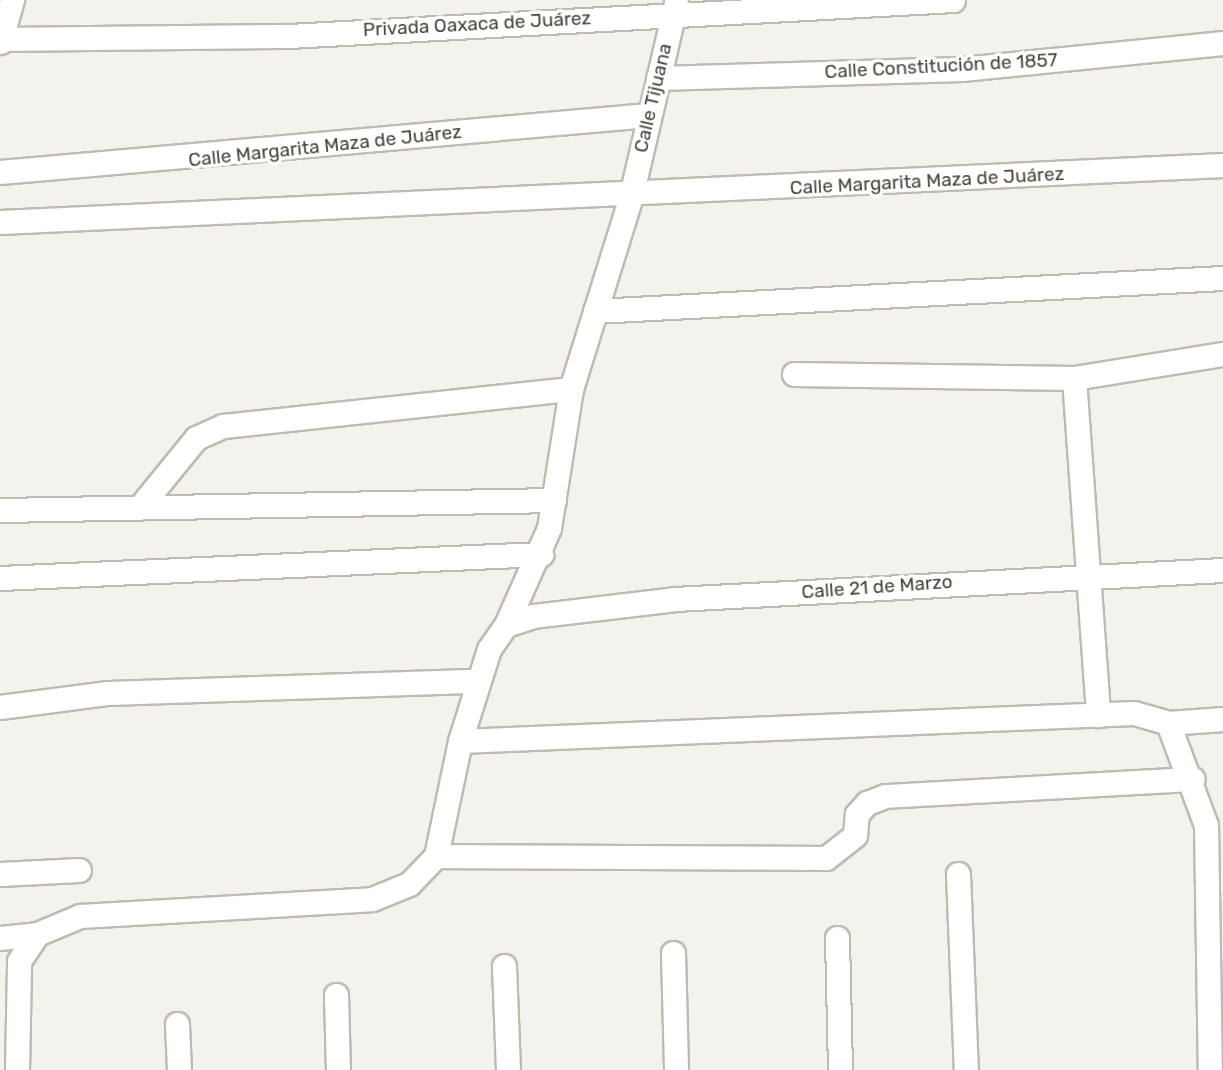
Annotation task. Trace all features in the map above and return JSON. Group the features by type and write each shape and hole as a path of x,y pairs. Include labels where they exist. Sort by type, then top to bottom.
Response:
{"street":[{"path":"0,40 12,0"},
{"name":"Privada Oaxaca de Juárez","path":"0,40 289,36 675,8 953,0"},
{"name":"Calle Tijuana","path":"436,856 460,741 476,681 541,554 554,500 571,389 631,196 675,8"},
{"name":"Calle Constitución de 1857","path":"658,78 962,69 1223,43"},
{"name":"Calle Margarita Maza de Juárez","path":"0,172 649,115"},
{"name":"Calle Margarita Maza de Juárez","path":"0,222 631,196 1223,165"},
{"path":"595,311 1223,278"},
{"path":"794,374 1074,378 1223,354"},
{"path":"1074,378 1098,715"},
{"path":"139,508 196,438 223,426 571,389"},
{"path":"0,510 554,500"},
{"path":"0,578 541,554"},
{"name":"Calle 21 de Marzo","path":"506,625 533,616 675,599 1088,574 1223,570"},
{"path":"0,707 108,693 476,681"},
{"path":"460,741 1134,713 1168,723 1223,719"},
{"path":"1168,723 1214,824 1210,1070"},
{"path":"0,938 37,934 80,916 373,899 409,884 436,856 825,858 855,835 857,814 867,803 886,796 1193,779"},
{"path":"0,874 79,870"},
{"path":"958,874 966,1070"},
{"path":"11,1060 19,961 37,934"},
{"path":"837,938 840,1070"},
{"path":"673,953 676,1070"},
{"path":"504,966 509,1070"},
{"path":"336,995 338,1070"},
{"path":"177,1024 179,1070"}]}
